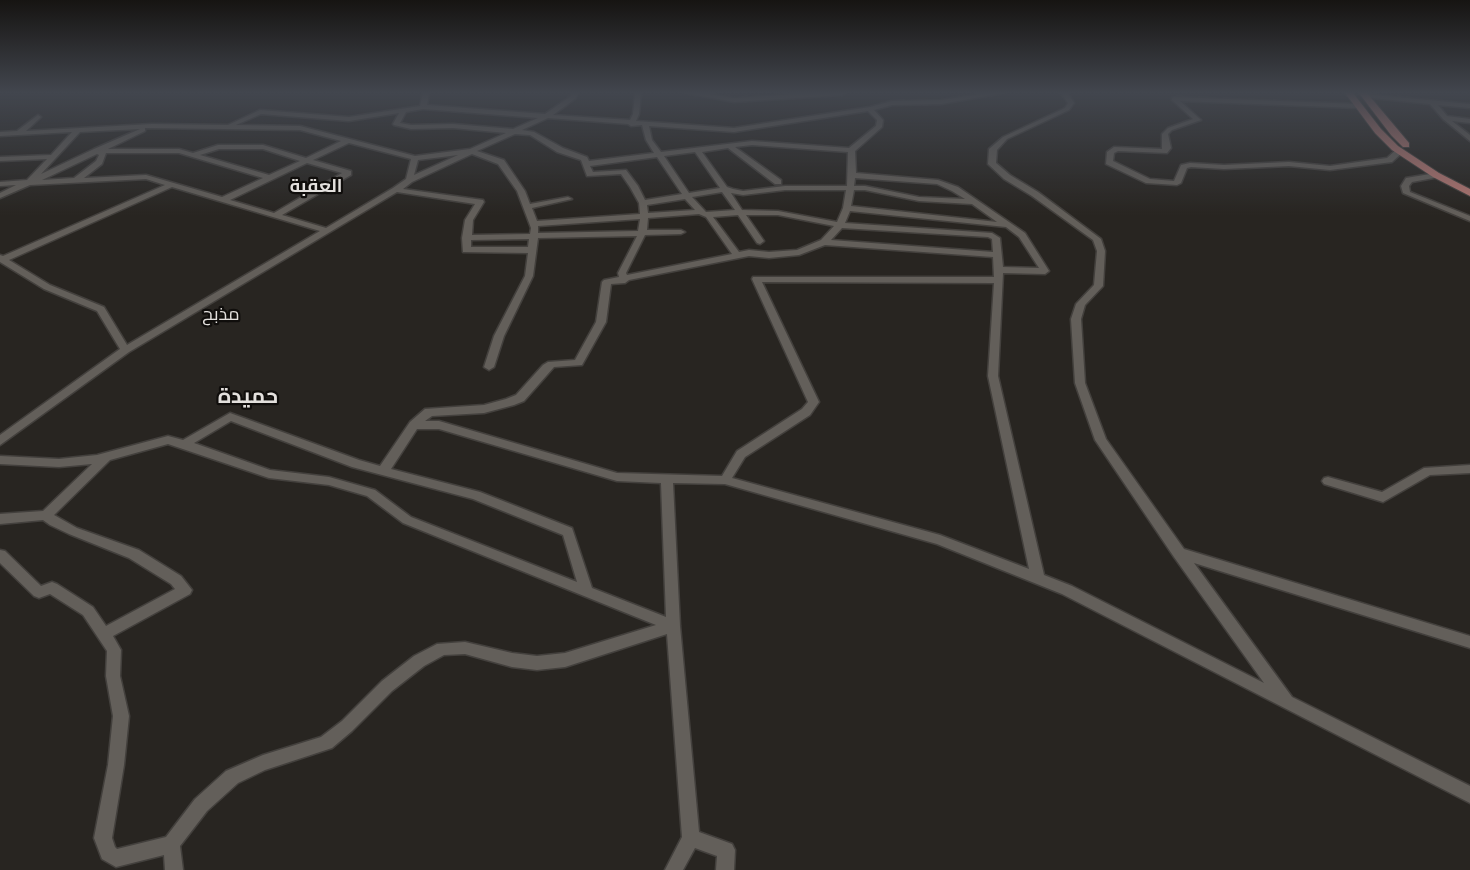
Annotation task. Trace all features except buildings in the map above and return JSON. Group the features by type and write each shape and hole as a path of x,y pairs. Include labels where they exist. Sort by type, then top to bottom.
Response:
{"main road":[{"path":"1381,134 1400,151 1436,175 1470,193"},
{"path":"1395,134 1429,162 1470,185"}],"street":[{"path":"0,134 30,134"},
{"path":"30,182 75,134"},
{"path":"0,196 135,134"},
{"path":"323,134 415,158 470,151 501,162 521,191 534,224 528,276 499,336 489,367"},
{"path":"0,441 125,350 324,230 396,190 409,180 510,134"},
{"path":"530,134 560,150 584,160 590,174 623,172 634,186 643,203 644,216 642,235 622,273 625,280"},
{"path":"648,134 650,140 686,195 704,213 737,256"},
{"path":"586,164 728,145 770,143 851,150 871,134"},
{"path":"1014,134 1005,138 993,149 992,164 1007,178 1036,194 1097,239 1101,251 1098,286 1081,304 1076,319 1080,383 1101,440 1179,553 1287,702"},
{"path":"1165,134 1167,148 1164,151 1116,149 1111,152 1109,162 1149,181 1177,183 1184,166 1190,165 1224,167 1289,164 1330,168 1389,160 1400,151"},
{"path":"223,200 350,140"},
{"path":"643,203 723,189 778,182 777,179 728,145"},
{"path":"192,155 218,147 263,147 305,161 348,172 274,216"},
{"path":"697,150 760,241"},
{"path":"824,242 840,224 847,208 852,175 851,150"},
{"path":"97,151 179,151 270,178"},
{"path":"76,180 99,162 103,154 97,151"},
{"path":"0,159 53,156"},
{"path":"409,180 415,158"},
{"path":"725,480 741,454 806,412 814,402 756,279 999,275 1045,271 1022,235 955,189 938,182 852,175"},
{"path":"1436,175 1409,180 1404,186 1407,194 1470,219"},
{"path":"0,184 146,177 324,230"},
{"path":"2,258 171,185"},
{"path":"723,189 744,193 785,188 865,188 919,199 974,202"},
{"path":"396,190 480,202 469,220 466,250 472,252 530,250"},
{"path":"527,207 568,199"},
{"path":"847,208 1008,225"},
{"path":"534,224 644,216 741,212 787,214 840,224 989,235 996,238 999,275 993,376 1038,578"},
{"path":"466,238 642,235 681,232"},
{"path":"383,471 414,425 429,412 484,409 510,402 520,398 547,367 552,364 578,363 601,322 605,285 607,282 625,280 749,253 769,255 799,252 824,242 998,255"},
{"path":"2,258 47,287 101,310 125,350"},
{"path":"184,444 230,417 356,464 476,495 568,532 587,592"},
{"path":"414,425 439,426 616,478 725,480 940,540 1067,590 1470,795"},
{"path":"0,460 59,463 107,456 168,440 269,474 329,481 371,493 407,520 673,626"},
{"path":"0,520 46,515 107,456"},
{"path":"1328,481 1383,497 1428,471 1470,469"},
{"path":"667,479 673,626 691,838 674,870"},
{"path":"46,515 54,522 73,532 134,554 176,580 185,590 103,634"},
{"path":"1179,553 1470,642"},
{"path":"0,555 39,592 52,588 88,611 114,650 113,676 121,716 116,766 103,838 108,853 116,864 171,844 201,805 232,777 263,763 326,743 347,726 387,686 419,661 442,649 465,648 512,660 537,663 565,660 673,626"},
{"path":"691,838 726,850 725,870"},
{"path":"171,844 174,870"}],"district":[{"name":"العقبة","path":"316,187"},
{"name":"مذبح","path":"221,315"},
{"name":"حميدة","path":"248,397"}]}
